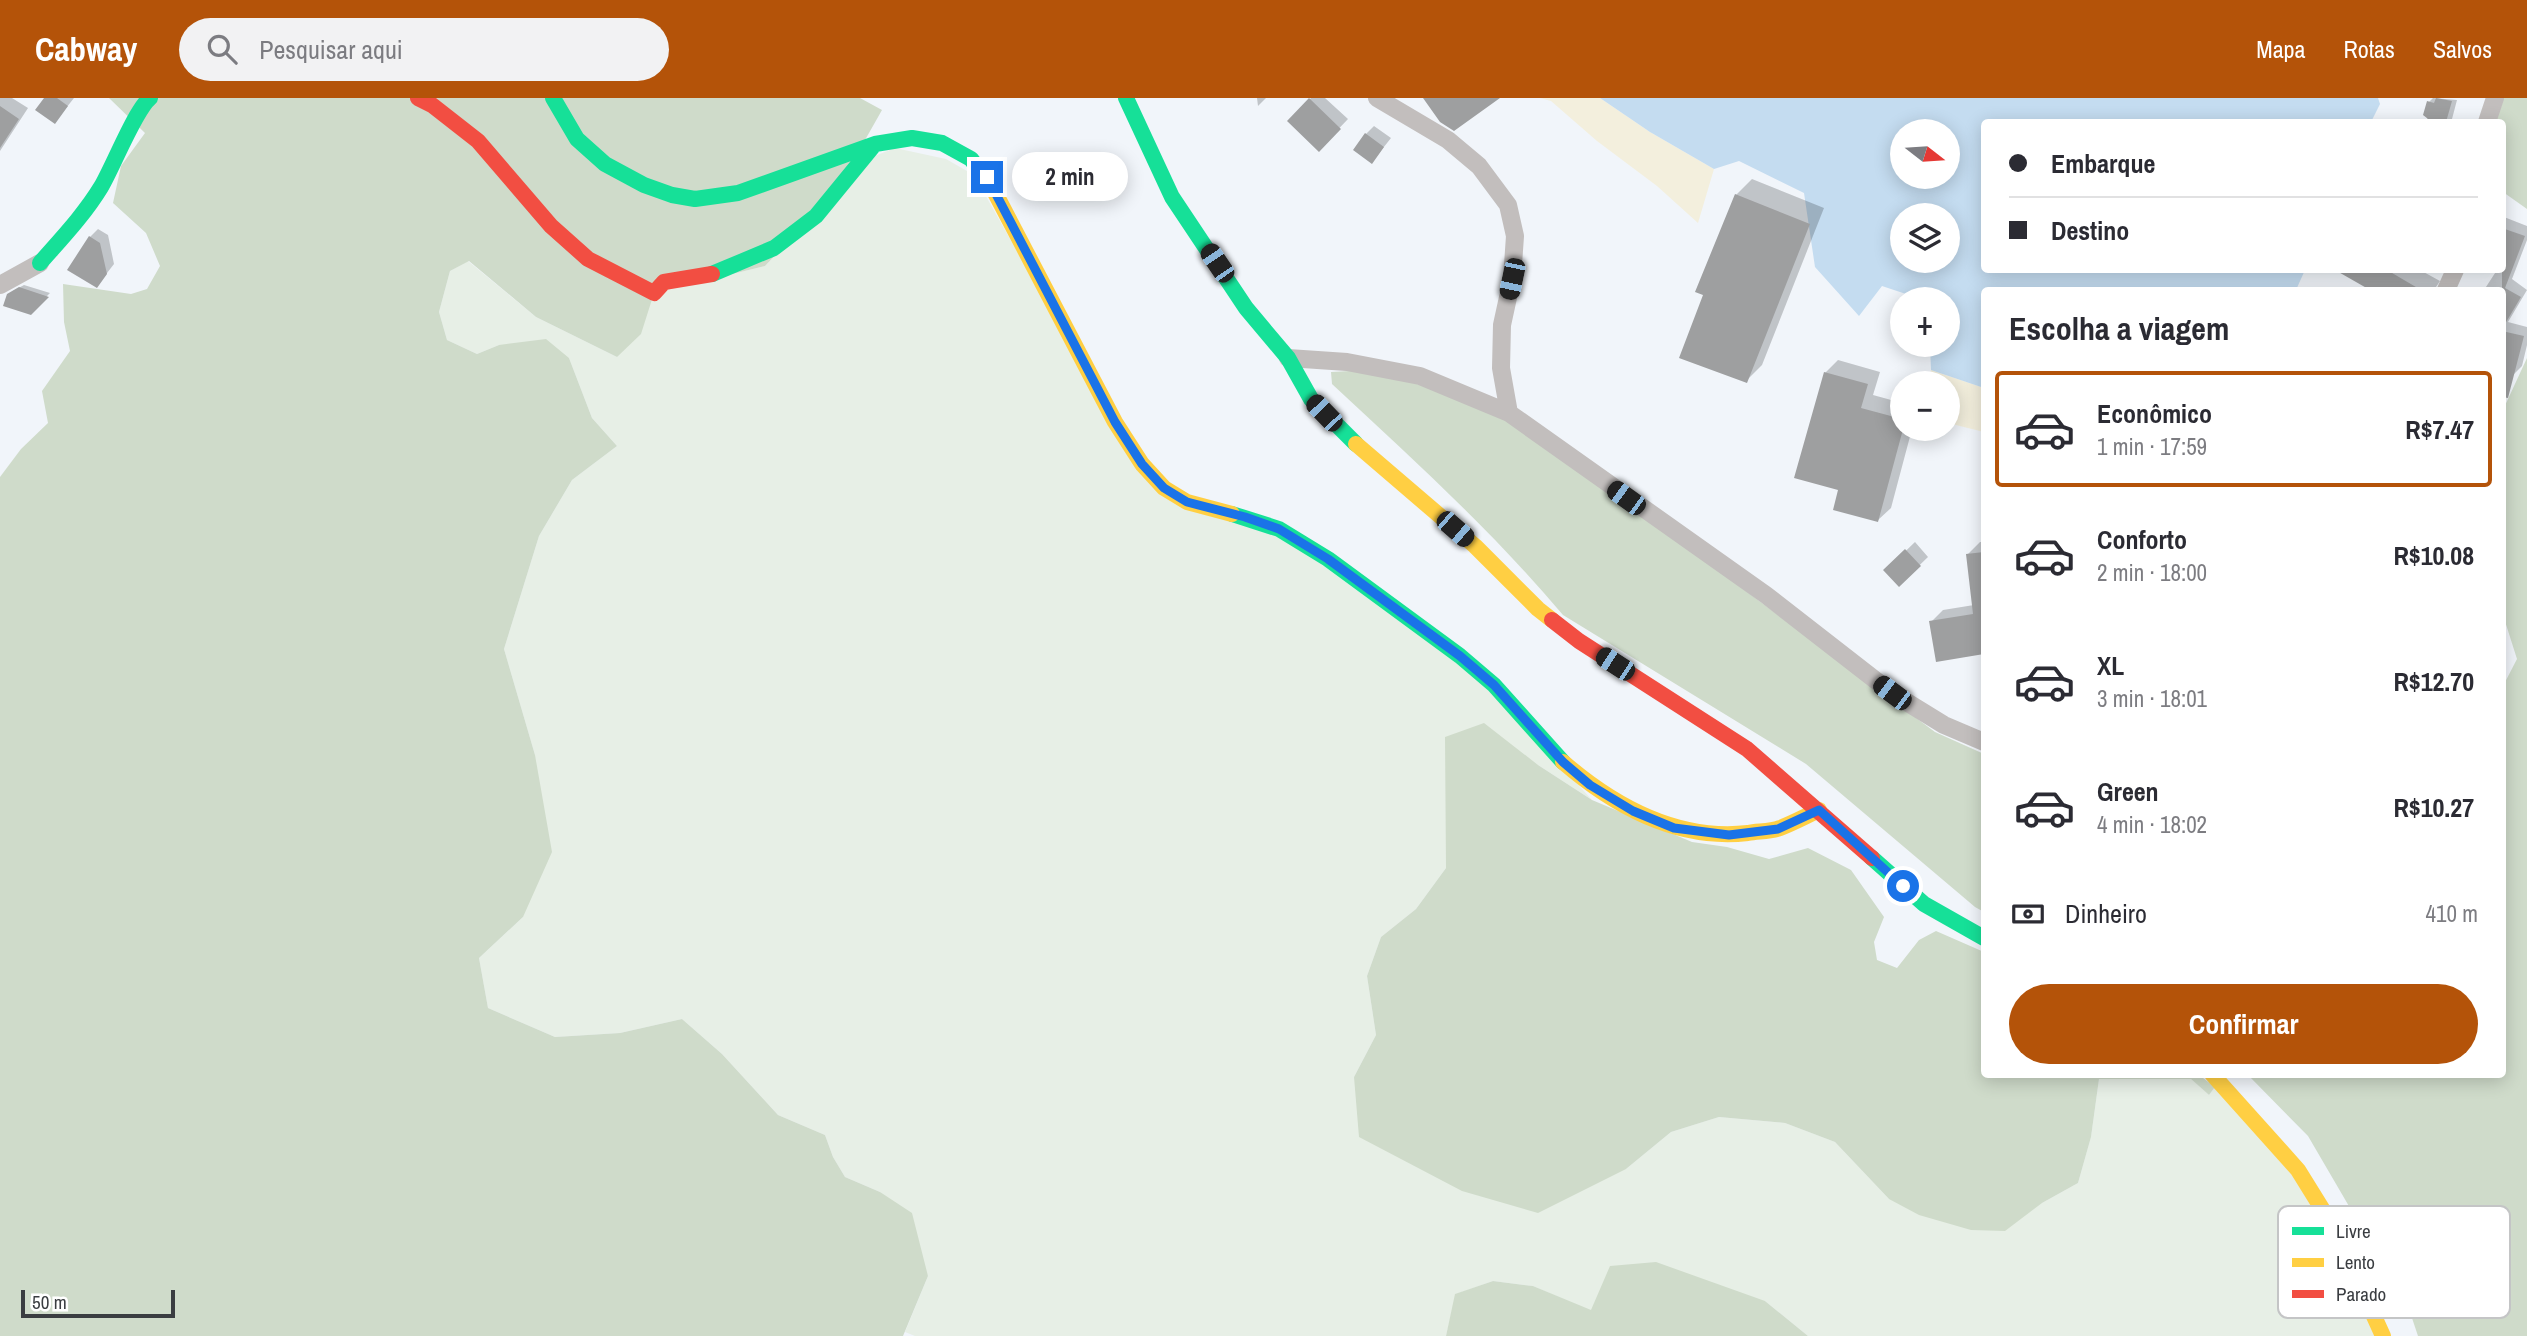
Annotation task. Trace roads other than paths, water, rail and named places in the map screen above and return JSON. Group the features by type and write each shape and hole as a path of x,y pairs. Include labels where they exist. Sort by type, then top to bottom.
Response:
{"street":[{"path":"0,285 40,263 80,216 104,181 130,129 150,98"},
{"path":"418,98 478,141 551,226 588,259 654,293 664,282 705,277 774,248 816,216 875,144"},
{"path":"554,98 577,139 605,164 644,185 695,200 738,193 875,144 912,138 942,143 971,159 987,177 1115,422 1142,464 1164,488 1187,502 1279,529 1328,559 1460,656 1494,685 1563,762 1590,785 1633,811 1674,828 1729,835 1778,829 1819,810"},
{"path":"1126,98 1172,197 1247,308 1288,358 1311,399 1351,440 1475,546 1538,609 1579,641 1747,749 1924,904 1981,936"},
{"path":"1377,98 1448,140 1479,166 1508,205 1515,236 1512,279 1502,324 1501,368 1509,413"},
{"path":"2488,119 2495,98"},
{"path":"1288,358 1347,362 1420,376 1509,413 1766,596 1892,693 1944,725 1981,741"},
{"path":"2216,1078 2298,1170 2320,1206"},
{"path":"2375,1318 2383,1336"}],"water":[{"path":"1600,98 2378,98 2380,104 2372,119 1981,119 1981,273 2304,273 2297,287 1981,287 1981,387 1960,380 1960,371 1931,370 1930,357 1960,357 1960,287 1890,289 1882,286 1859,316 1815,267 1804,193 1739,161 1714,169 1650,132"}]}
